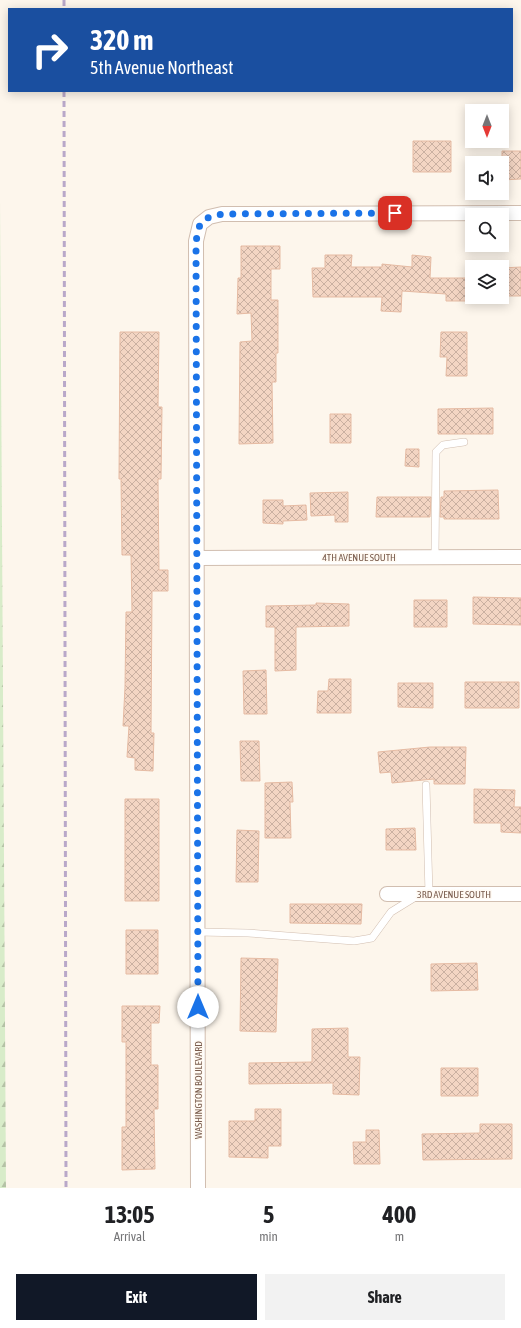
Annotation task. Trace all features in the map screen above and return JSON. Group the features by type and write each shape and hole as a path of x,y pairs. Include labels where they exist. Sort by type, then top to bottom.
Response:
{"street":[{"name":"WASHINGTON BOULEVARD","path":"198,1188 196,241 200,224 209,217 222,214 521,213"},
{"name":"4TH AVENUE SOUTH","path":"197,558 435,556 521,557"},
{"name":"3RD AVENUE SOUTH","path":"387,894 521,894"}],"lane":[{"path":"435,556 436,452 443,445 464,442"},
{"path":"198,932 248,933 354,941 372,938 392,912 424,894 426,785"}],"green space":[{"path":"0,198 6,1188 0,1188"}],"building":[{"path":"413,141 451,141 451,172 413,172"},
{"path":"502,151 521,151 521,179 509,180 509,156 502,156"},
{"path":"241,246 280,246 280,269 271,269 271,300 278,300 278,353 276,353 276,382 272,382 273,443 239,444 240,342 252,341 251,313 237,314 238,278 241,278"},
{"path":"325,255 352,255 351,267 382,267 382,264 412,267 412,255 431,257 430,278 465,278 465,301 446,301 446,294 402,291 401,312 381,311 382,297 313,297 312,268 325,268"},
{"path":"521,267 521,296 509,296 509,268"},
{"path":"120,332 159,332 158,407 162,407 161,479 158,479 159,570 168,570 168,591 152,591 151,733 154,733 153,771 135,770 135,758 127,757 129,726 123,726 126,612 132,612 131,555 122,555 121,479 119,479"},
{"path":"441,332 467,332 467,376 446,376 447,357 440,357"},
{"path":"493,408 493,434 438,434 438,409"},
{"path":"330,414 351,414 351,443 330,443"},
{"path":"406,449 419,449 419,467 405,466"},
{"path":"498,490 499,519 444,519 444,517 440,517 441,497 444,497 444,491"},
{"path":"348,492 348,522 335,522 335,515 311,516 310,493"},
{"path":"377,497 431,497 430,517 376,517"},
{"path":"263,500 283,500 283,506 306,505 307,520 283,521 283,524 263,523"},
{"path":"473,597 521,598 521,625 473,624"},
{"path":"414,600 447,600 447,627 414,627"},
{"path":"316,603 349,604 349,626 296,627 296,670 275,671 275,627 266,627 266,606 316,605"},
{"path":"266,670 267,714 244,714 243,671"},
{"path":"329,679 351,679 351,713 317,713 318,691 328,691"},
{"path":"465,682 519,682 519,708 465,708"},
{"path":"398,683 433,683 433,708 398,707"},
{"path":"240,741 259,741 260,781 241,781"},
{"path":"430,747 466,747 465,784 434,784 434,779 392,783 391,772 380,773 378,752"},
{"path":"292,782 293,802 290,802 291,838 265,838 265,783"},
{"path":"474,789 515,790 514,807 521,807 521,833 501,832 501,823 474,823"},
{"path":"125,799 159,799 159,901 125,901"},
{"path":"415,828 416,850 386,850 386,829"},
{"path":"237,830 259,831 258,882 236,882"},
{"path":"290,904 362,904 361,924 290,923"},
{"path":"126,930 158,930 158,974 126,974"},
{"path":"241,958 278,959 276,1032 240,1031"},
{"path":"477,963 478,990 431,991 431,964"},
{"path":"122,1006 160,1006 159,1023 151,1023 151,1065 158,1065 158,1109 154,1109 155,1169 122,1170 122,1127 126,1127 126,1042 122,1042"},
{"path":"348,1028 348,1057 360,1057 359,1095 333,1094 333,1083 249,1084 249,1063 312,1062 312,1029"},
{"path":"441,1068 478,1068 478,1096 441,1096"},
{"path":"255,1109 281,1109 281,1146 268,1146 268,1158 229,1157 229,1121 255,1121"},
{"path":"480,1124 512,1124 512,1159 423,1160 422,1134 480,1133"},
{"path":"366,1130 379,1130 380,1164 354,1164 353,1142 366,1142"}],"railway":[{"path":"64,0 64,8"},
{"path":"64,92 66,1188"}],"route":[{"path":"198,1007 196,241 200,224 209,217 222,214 395,213"}]}
